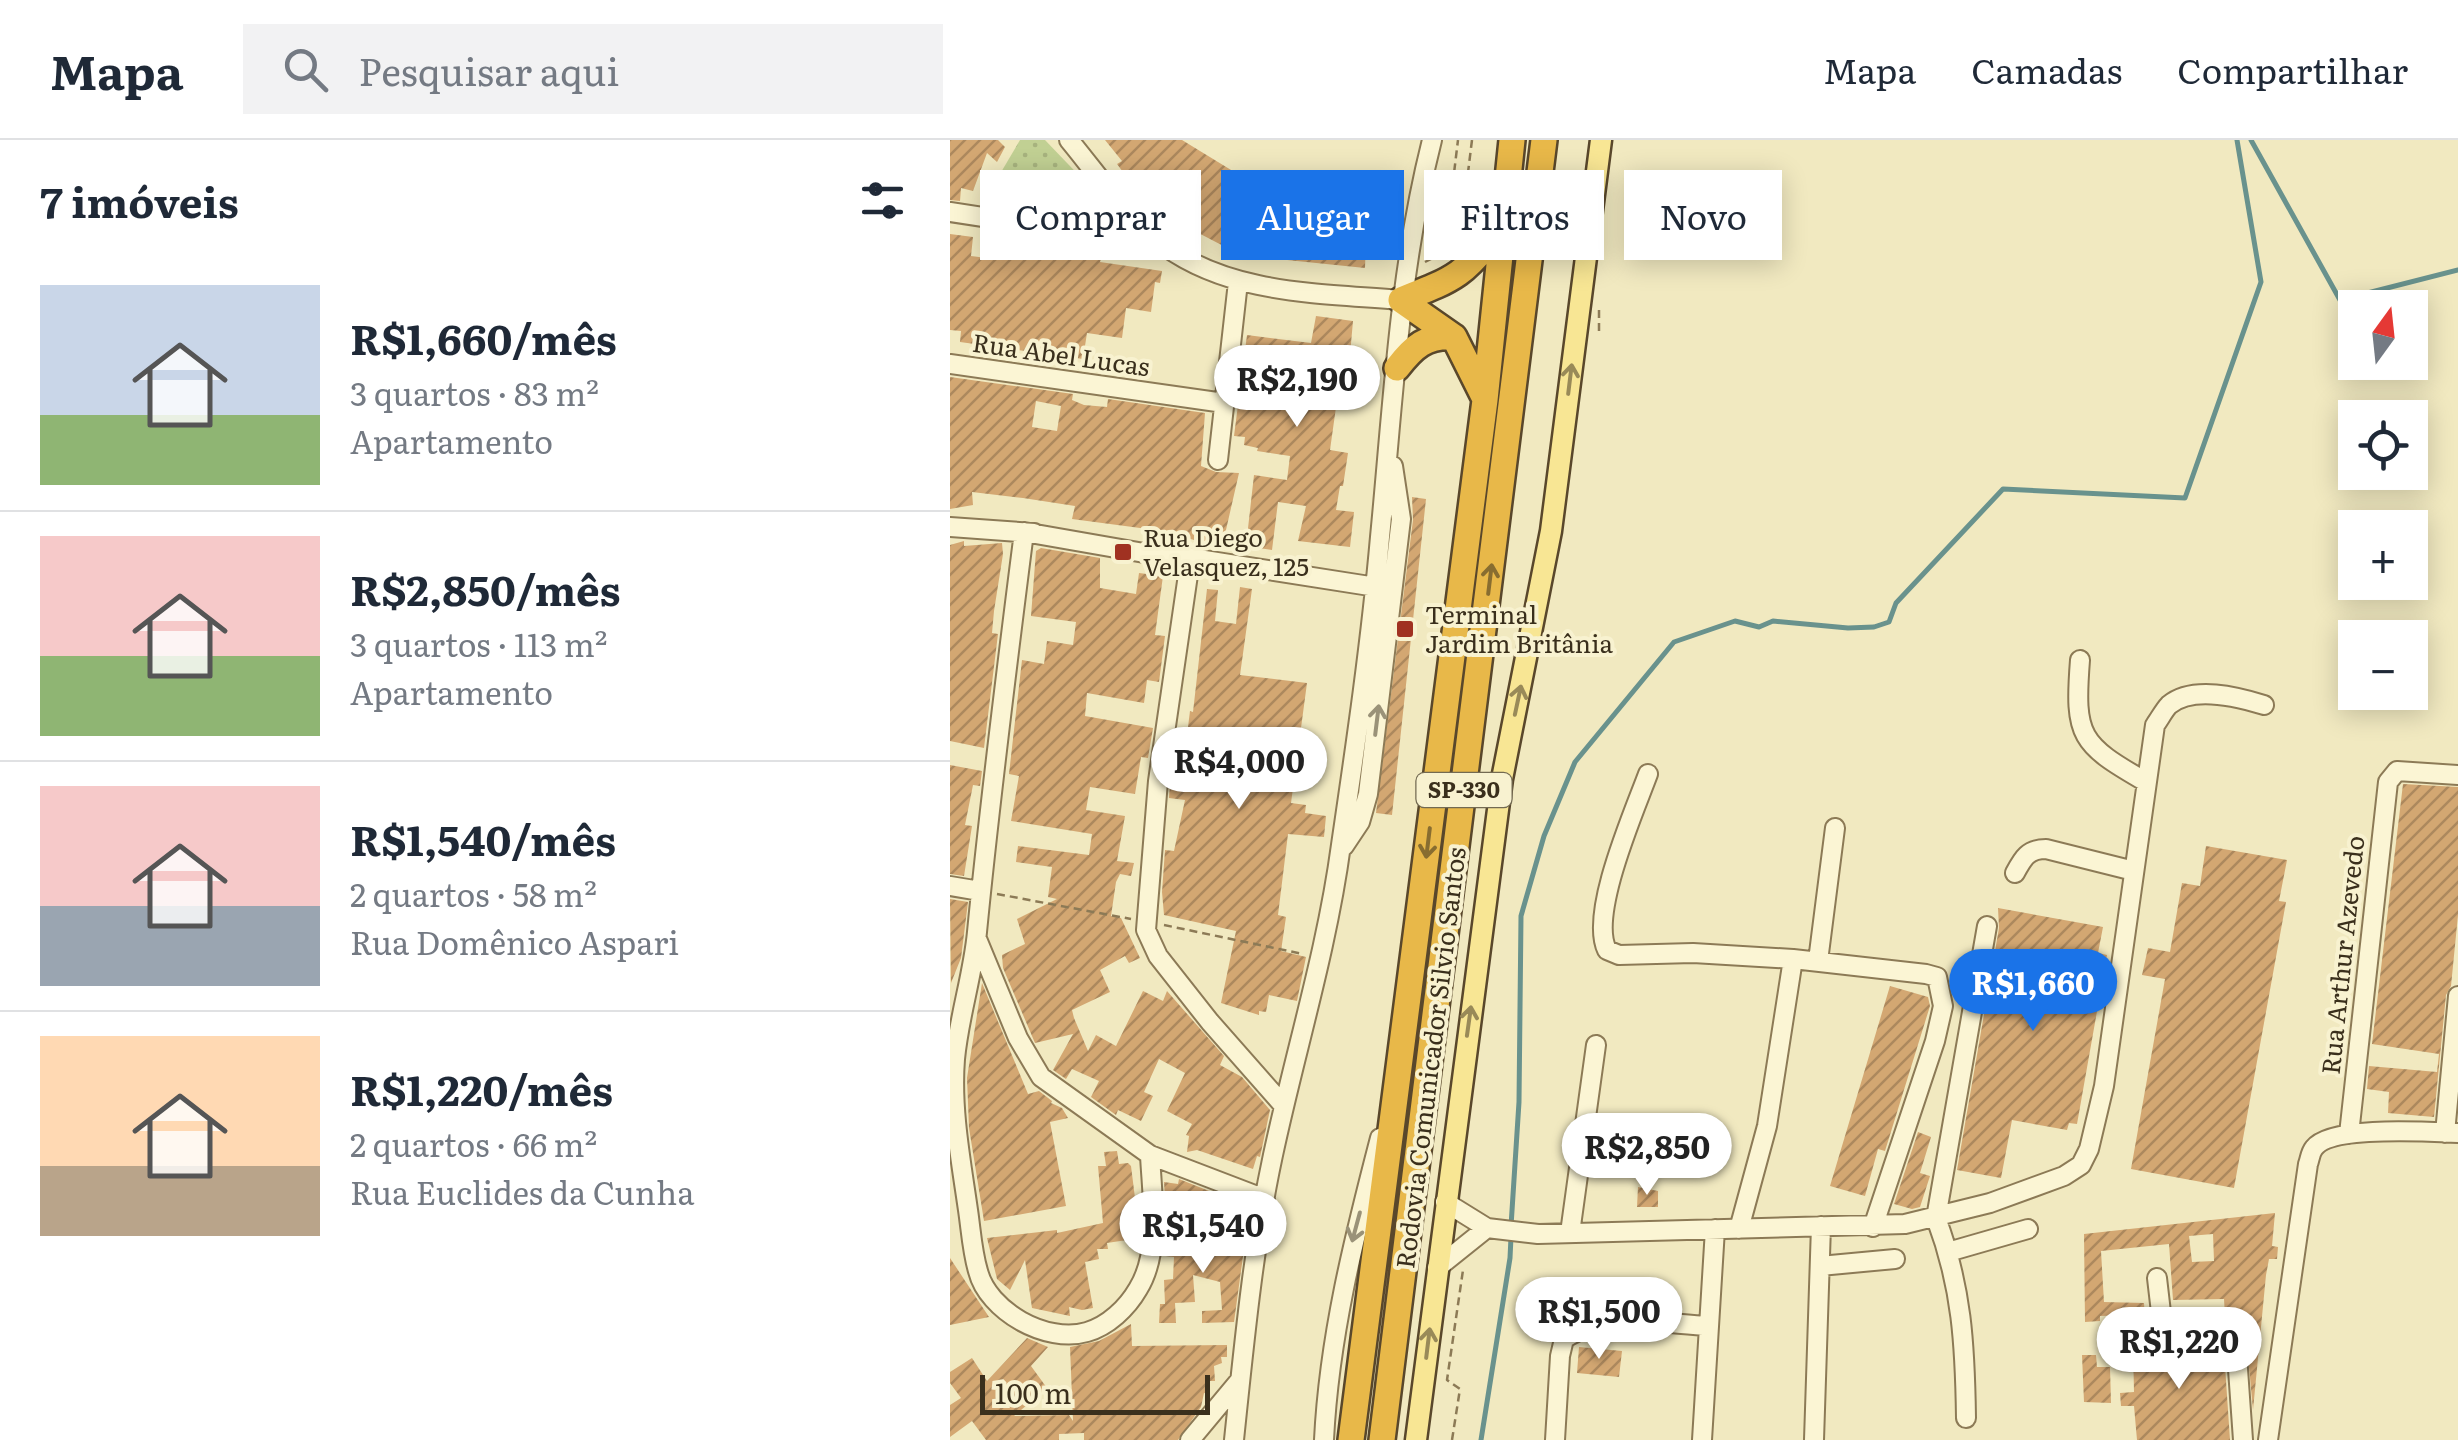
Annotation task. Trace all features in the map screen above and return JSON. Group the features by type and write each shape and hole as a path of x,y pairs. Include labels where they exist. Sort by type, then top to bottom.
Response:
{"highway":[{"name":"Rodovia Comunicador Silvio Santos","path":"1508,170 1512,140"},
{"name":"Rodovia Comunicador Silvio Santos","path":"1382,1440 1544,140"},
{"path":"1401,300 1449,281 1465,272 1474,260"},
{"name":"Rodovia Comunicador Silvio Santos","path":"1351,1440 1485,400 1499,260"},
{"path":"1401,300 1454,336 1485,400"},
{"path":"1398,368 1416,346 1440,336 1454,336"}],"main road":[{"path":"1416,1440 1502,779 1551,531 1601,140"}],"street":[{"path":"1069,140 1094,170"},
{"path":"1234,1440 1265,1200 1320,958 1340,850 1376,588 1401,300 1432,140"},
{"path":"950,212 980,217"},
{"path":"1187,260 1238,282 1401,300"},
{"path":"1218,460 1238,282"},
{"name":"Rua Abel Lucas","path":"950,364 1224,403"},
{"path":"1340,850 1365,810 1401,520 1388,449"},
{"path":"950,527 1024,532 1376,588"},
{"path":"1024,532 976,937 953,1053 962,1169 978,1274 996,1304 1028,1325 1058,1333 1085,1333 1106,1324 1138,1290 1148,1269 1152,1243 1150,1155"},
{"path":"1024,532 1190,562 1158,781 1145,922 1150,944 1158,956 1284,1106"},
{"path":"2080,660 2078,715 2086,740 2098,754 2146,782"},
{"path":"1444,1202 1490,1228 1538,1234 1873,1227 1936,1218 2064,1176 2081,1165 2090,1149 2104,1086 2155,725 2170,704 2192,696 2264,705"},
{"name":"Rua Arthur Azevedo","path":"2349,1134 2388,782 2396,771 2406,770 2458,775"},
{"path":"1648,774 1607,892 1602,941 1607,950 1619,955 1693,953 1793,959 1936,977 1942,1006 1934,1042 1873,1227"},
{"path":"1818,962 1835,828"},
{"path":"2015,873 2023,856 2037,849 2134,871"},
{"path":"950,886 980,890"},
{"path":"1966,1418 1965,1334 1948,1252 1936,1218 1987,926"},
{"path":"976,937 1018,1038 1042,1077 1150,1155 1265,1200"},
{"path":"1739,1229 1768,1126 1793,959"},
{"path":"2268,1440 2308,1164 2314,1148 2349,1134 2451,1133 2458,996"},
{"path":"1570,1233 1596,1045"},
{"path":"1324,1440 1334,1336 1352,1246 1399,1065"},
{"path":"1814,1440 1821,1226"},
{"path":"1438,1268 1490,1228"},
{"path":"1702,1440 1715,1229"},
{"path":"1948,1252 2028,1229"},
{"path":"1820,1266 1895,1260"},
{"path":"2157,1278 2162,1320 2174,1327 2218,1328 2236,1340 2243,1440"},
{"path":"1555,1440 1564,1339 1579,1329 1610,1321 1709,1326"},
{"path":"1190,1440 1240,1379"}],"path":[{"path":"1454,170 1458,140"},
{"path":"1468,170 1472,140"},
{"path":"1417,265 1427,260"},
{"path":"1599,306 1599,331"},
{"path":"980,890 1320,958"},
{"path":"1452,1440 1460,1389 1446,1380 1464,1264"}],"green space":[{"path":"1020,140 1045,140 1074,170 1002,170"}],"building":[{"path":"950,140 998,140 1005,147 997,162 987,153 973,191 961,188 960,201 950,200"},
{"path":"1105,140 1182,140 1231,170 1221,170 1221,245 1201,234 1201,170 1122,170 1117,164 1122,161"},
{"path":"950,234 973,237 971,256 980,260 1101,260 1162,271 1160,283 1155,282 1151,312 1126,308 1122,338 1087,333 1083,359 960,342 961,331 950,330"},
{"path":"1288,260 1365,260 1365,268"},
{"path":"1316,316 1353,321 1348,377 1343,401 1337,400 1330,450 1348,453 1336,510 1354,512 1350,547 1298,541 1306,506 1278,502 1272,550 1246,546 1254,475 1287,480 1290,456 1257,451 1258,448 1244,445 1245,437 1234,436 1247,335 1311,343"},
{"path":"950,377 1073,394 1072,400 1084,405 1107,407 1108,399 1205,413 1201,466 1216,472 1239,473 1223,543 1072,519 1075,506 1023,498 972,492 973,505 950,509","holes":["1036,401 1061,406 1057,431 1032,427"]},
{"name":"Terminal Jardim Britânia","path":"1412,497 1426,499 1392,815 1376,813 1413,520"},
{"path":"964,541 964,546 1002,543 992,633 998,634 984,748 950,741 950,545"},
{"path":"1041,548 1100,558 1100,588 1136,594 1139,573 1163,576 1155,635 1165,636 1159,682 1147,680 1144,703 1087,693 1085,716 1153,728 1148,758 1141,757 1135,794 1090,787 1086,810 1125,816 1117,861 1134,863 1131,876 1120,874 1116,882 1111,916 1121,918 1140,958 1129,963 1125,956 1100,970 1110,992 1072,1010 1074,1018 1088,1051 1096,1035 1116,1046 1143,991 1163,1001 1167,991 1224,1056 1220,1065 1242,1077 1270,1110 1260,1157 1257,1156 1253,1169 1197,1150 1187,1152 1186,1135 1192,1124 1167,1111 1185,1073 1159,1059 1144,1092 1153,1096 1141,1121 1118,1110 1116,1115 1091,1097 1099,1081 1072,1069 1066,1079 1053,1070 1073,1034 1035,1043 1003,968 1002,955 1025,944 1017,919 1057,899 1048,897 1052,867 1016,862 1018,846 1089,855 1092,834 1011,821 1019,776 1009,774 1022,660 1044,664 1047,641 1073,645 1076,622 1031,616 1036,551"},
{"path":"1240,587 1252,589 1240,675 1307,683 1291,803 1306,805 1305,813 1326,816 1324,837 1288,834 1278,915 1286,917 1281,951 1306,957 1297,1001 1269,995 1266,1012 1259,1011 1259,1015 1221,1003 1236,931 1164,915 1162,892 1165,850 1174,851 1185,800 1169,798 1170,782 1173,767 1183,767 1207,589 1218,590 1215,621 1236,624"},
{"path":"950,765 982,771 980,786 973,785 965,825 972,826 964,876 950,874"},
{"path":"2403,784 2458,787 2458,915 2434,1117 2388,1113 2389,1092 2367,1089 2369,1066 2437,1072 2439,1054 2372,1044"},
{"path":"2206,846 2287,860 2279,901 2286,902 2234,1188 2131,1169 2165,979 2142,975 2148,948 2170,952 2182,883 2200,886"},
{"path":"950,899 968,902 961,958 951,983"},
{"path":"1998,908 2103,927 2098,953 2107,955 2077,1124 2069,1123 2067,1130 2012,1120 2001,1178 1957,1170 1999,928"},
{"path":"982,983 1028,1094 1039,1091 1062,1108 1068,1118 1050,1122 1066,1206 984,1221 969,1128 967,1078"},
{"path":"1890,986 1928,997 1930,1006 1885,1151 1878,1149 1865,1196 1830,1186"},
{"path":"1918,1132 1931,1137 1920,1173 1930,1176 1920,1207 1912,1209 1894,1204"},
{"path":"1117,1151 1119,1164 1131,1166 1140,1238 1107,1243 1108,1249 1097,1249 1099,1259 1085,1262 1093,1308 1069,1307 1070,1316 1032,1308 1025,1260 1010,1290 997,1279 987,1238 1057,1233 1103,1223 1098,1166 1106,1166 1104,1152"},
{"path":"1179,1179 1214,1193 1213,1217 1166,1211 1164,1182 1178,1184"},
{"path":"1638,1187 1658,1191 1658,1207 1637,1207"},
{"path":"2275,1213 2272,1246 2278,1247 2277,1259 2269,1259 2266,1275 2253,1410 2245,1324 2241,1324 2241,1319 2225,1316 2224,1299 2173,1300 2169,1244 2101,1251 2104,1302 2144,1303 2145,1318 2100,1316 2100,1321 2085,1322 2084,1234","holes":["2213,1234 2214,1261 2192,1262 2189,1236"]},
{"path":"1165,1240 1242,1243 1234,1322 1202,1323 1202,1311 1222,1310 1220,1282 1193,1275 1195,1302 1175,1303 1176,1323 1159,1323 1160,1304 1165,1304 1164,1280 1173,1279 1174,1257 1163,1253"},
{"path":"950,1258 989,1317 950,1325"},
{"path":"1131,1324 1132,1346 1227,1345 1227,1357 1221,1357 1222,1363 1214,1366 1215,1381 1209,1381 1209,1394 1204,1393 1201,1407 1178,1440 1084,1440 1084,1433 1059,1434 1059,1440 986,1440 972,1421 950,1437 950,1405 961,1398 950,1383 950,1372 972,1358 987,1381 1027,1338 1048,1347 1031,1366 1047,1388 1014,1416 1069,1415 1073,1421 1070,1347 1099,1341"},
{"path":"2168,1337 2202,1340 2203,1352 2224,1351 2230,1440 2137,1440 2134,1406 2121,1406 2120,1393 2134,1392 2133,1345 2168,1344"},
{"path":"1579,1347 1622,1351 1619,1377 1577,1373"},
{"path":"2082,1355 2096,1355 2097,1367 2110,1367 2111,1403 2084,1402"}],"waterway":[{"path":"1511,1226 1519,1102 1521,916 1544,836 1575,762 1674,642 1735,621 1759,627 1773,621 1848,628 1889,622 1896,603 2003,489 2185,498 2261,282 2237,140"},
{"path":"2251,140 2340,300 2458,270"},
{"path":"1481,1440 1511,1237"}],"place":[{"name":"Rua Diego Velasquez, 125","path":"1123,552"},
{"name":"Terminal Jardim Britânia","path":"1405,629"}]}
